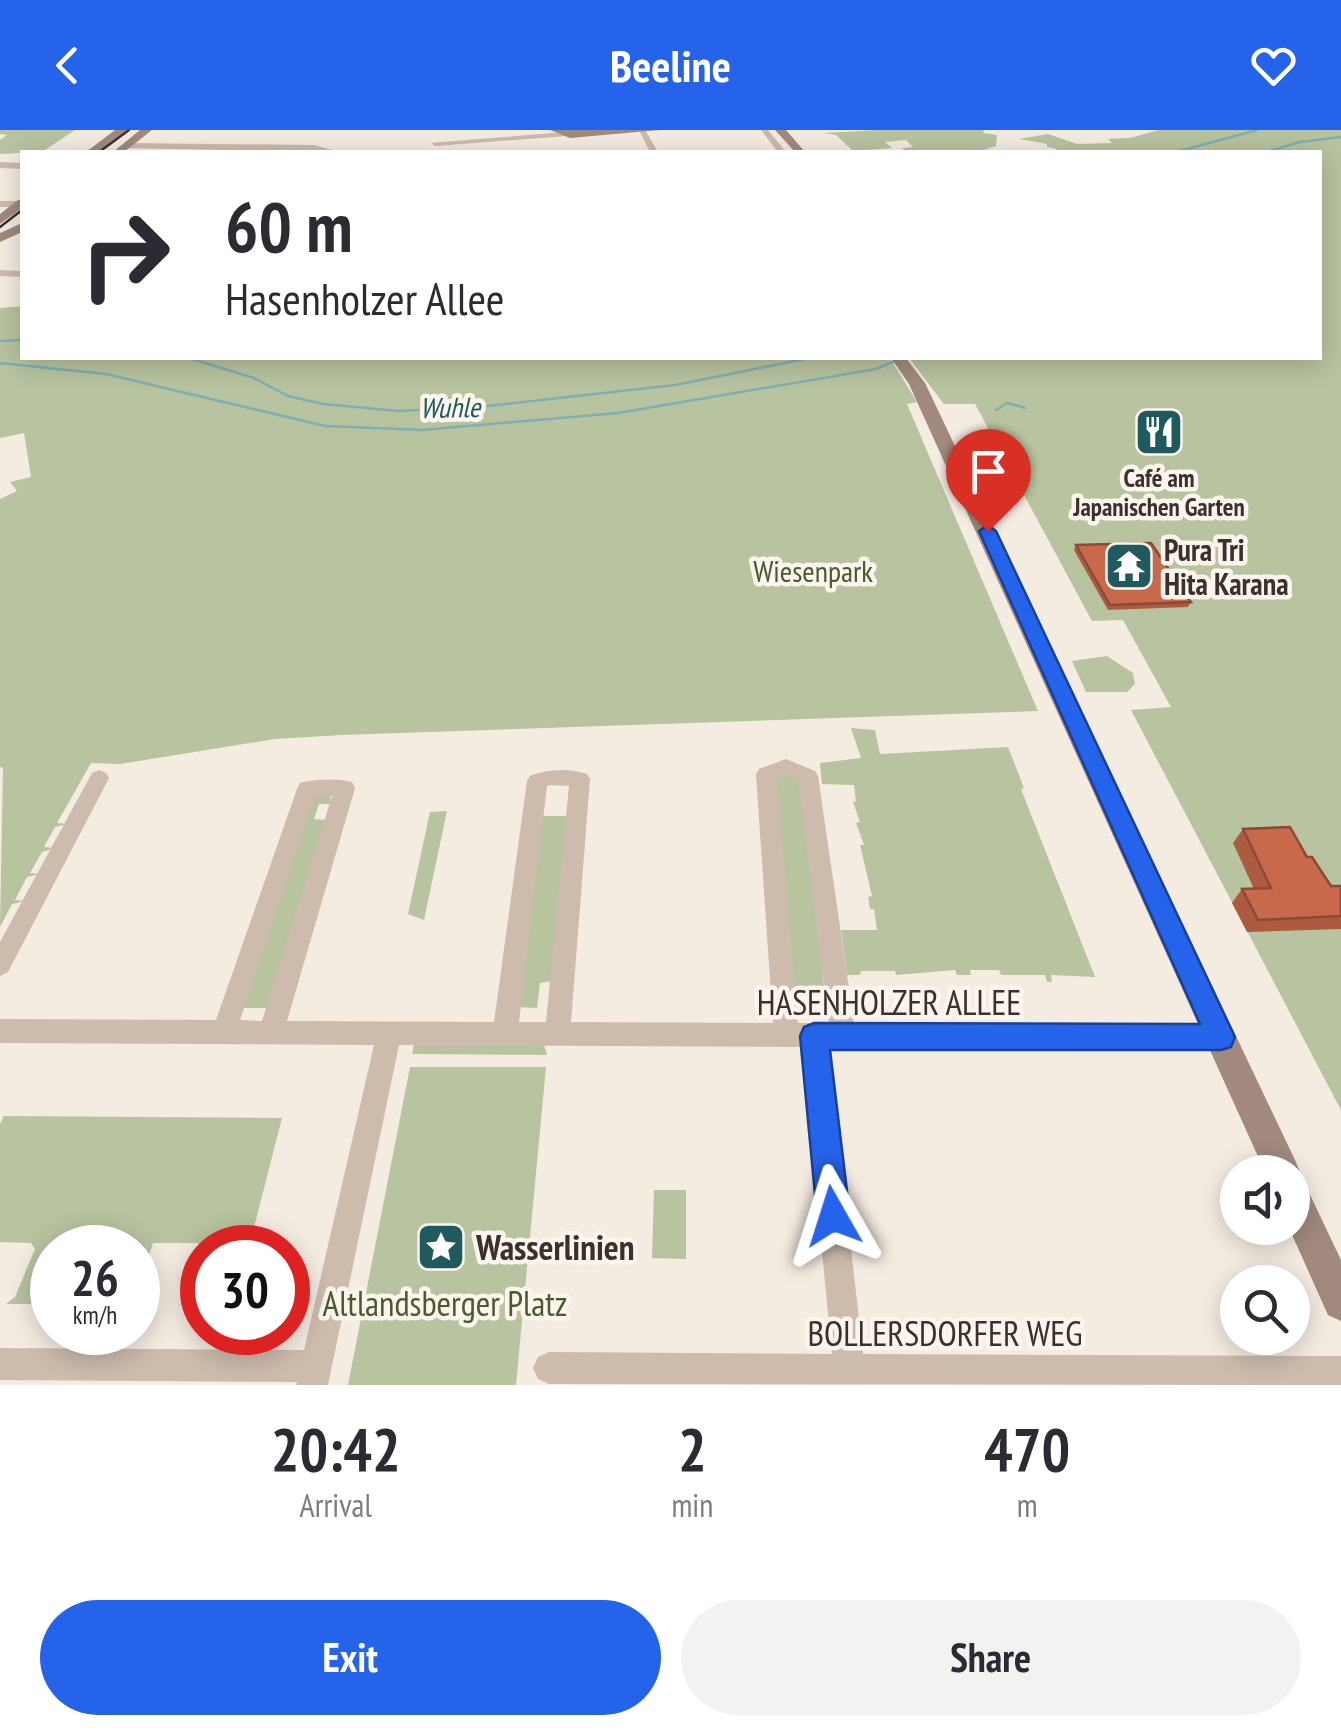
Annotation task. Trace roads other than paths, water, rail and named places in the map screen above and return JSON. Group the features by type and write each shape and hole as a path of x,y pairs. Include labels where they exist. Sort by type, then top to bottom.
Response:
{"street":[{"path":"94,150 122,130"},
{"path":"122,149 147,130"},
{"path":"242,147 260,130"},
{"path":"430,130 435,148 560,132 655,130"},
{"path":"780,130 798,150"},
{"path":"1032,133 1052,130"},
{"path":"764,131 780,150"},
{"path":"122,149 327,150"},
{"path":"901,361 917,383 1003,562 1274,1155"},
{"path":"814,1037 808,776 786,767 766,774 814,1037 851,1378"},
{"path":"505,1035 537,780 568,777 580,779 557,1036"},
{"path":"0,965 99,778"},
{"path":"224,1032 307,789 345,788 271,1033"},
{"name":"HASENHOLZER ALLEE","path":"0,1032 1221,1037"},
{"path":"0,1364 314,1376 389,1034"},
{"path":"1310,1234 1341,1302"},
{"name":"BOLLERSDORFER WEG","path":"549,1368 851,1378 1341,1372"}],"waterway":[{"path":"1183,150 1257,130"},
{"name":"Wuhle","path":"1273,150 1341,137"},
{"path":"0,341 20,340"},
{"path":"196,360 254,378 288,396 323,404 399,411 479,407 675,385 800,360"},
{"name":"Wuhle","path":"0,363 106,374 325,426 422,430 618,413 876,369 897,360"},
{"path":"996,410 1007,403 1025,408"}],"tram line":[{"path":"102,150 129,130"},
{"path":"0,227 20,212"}],"place":[{"name":"Café am Japanischen Garten","path":"1159,432"},
{"name":"Pura Tri Hita Karana","path":"1129,566"},
{"name":"Wasserlinien","path":"441,1247"}],"park label":[{"name":"Wiesenpark","path":"813,570"},
{"name":"Altlandsberger Platz","path":"445,1303"}]}
